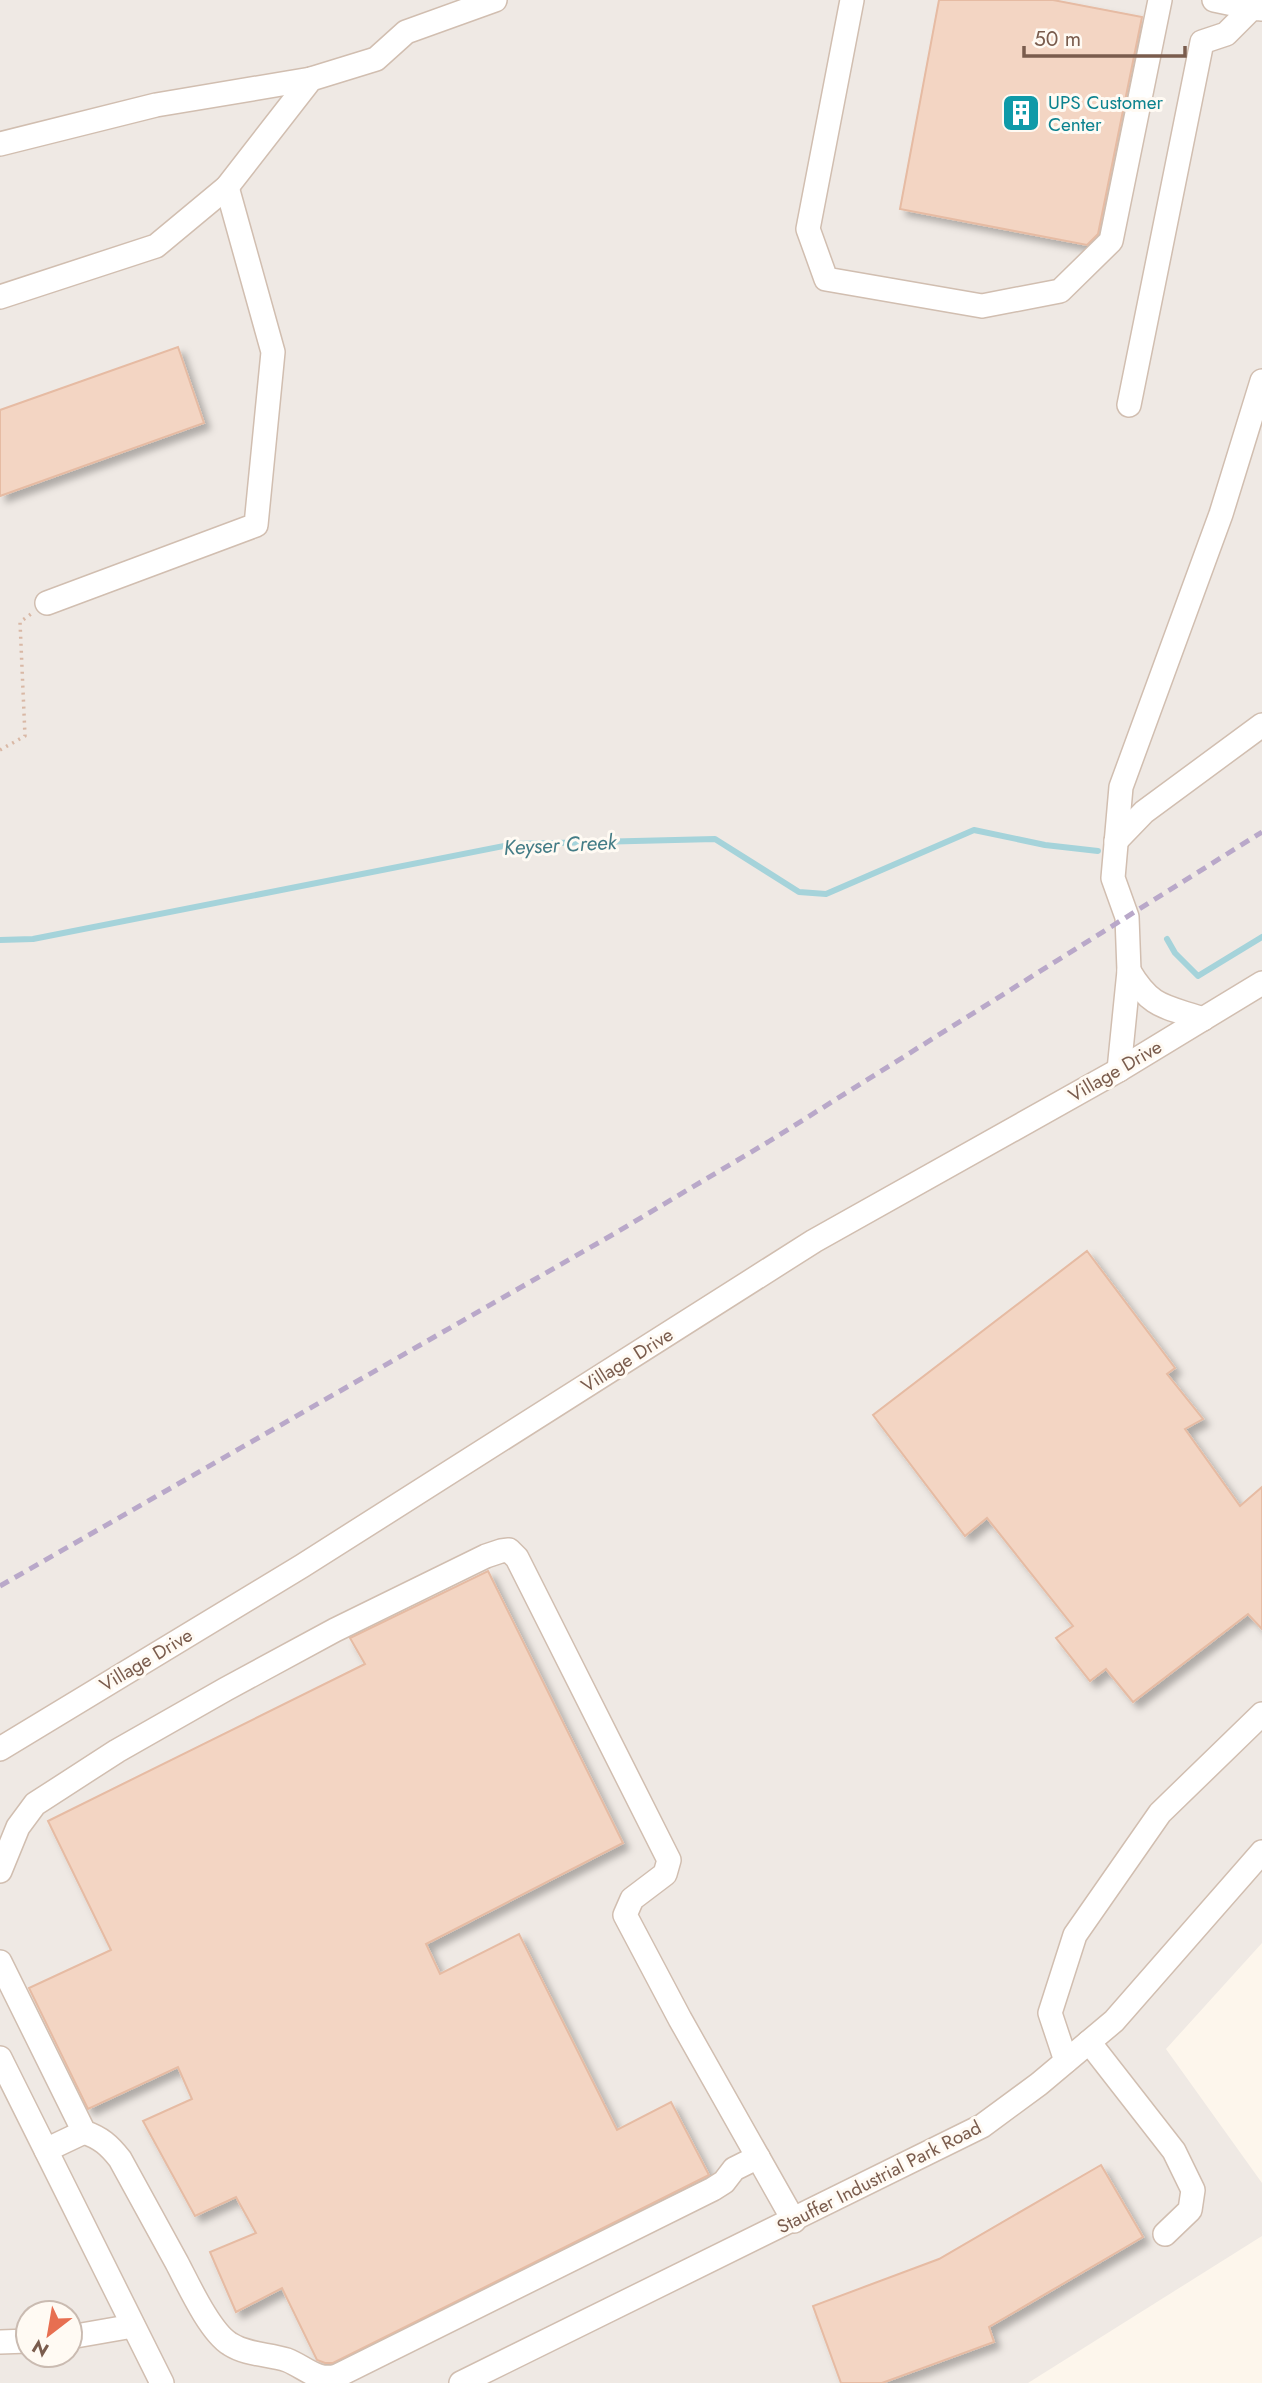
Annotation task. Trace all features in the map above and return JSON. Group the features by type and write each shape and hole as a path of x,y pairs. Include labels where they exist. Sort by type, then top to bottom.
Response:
{"street":[{"path":"0,144 156,105 311,79 376,59 406,32 495,0"},
{"path":"852,0 808,229 826,279 982,306 1060,291 1111,241 1160,0"},
{"path":"1214,0 1257,9"},
{"path":"1129,405 1202,42 1226,34 1257,9"},
{"path":"0,297 156,246 227,187 311,79"},
{"path":"47,603 256,525 273,352 227,187"},
{"path":"1119,1070 1129,971 1127,917 1113,878 1121,787 1221,514 1262,381"},
{"path":"1116,841 1144,812 1262,725"},
{"path":"1129,971 1142,993 1157,1004 1203,1019"},
{"name":"Village Drive","path":"0,1749 302,1566 814,1241 1119,1070 1262,983"},
{"path":"0,1871 18,1827 35,1804 117,1751 335,1630 486,1556 500,1550 509,1550 517,1558 669,1860 665,1874 632,1899 625,1915 680,2019 794,2221"},
{"path":"1066,2061 1050,2013 1075,1935 1160,1813 1262,1714"},
{"name":"Stauffer Industrial Park Road","path":"461,2383 982,2126 1114,2021 1262,1852"},
{"path":"0,1962 84,2132"},
{"path":"1089,2042 1174,2151 1193,2190 1190,2210 1165,2235"},
{"path":"0,2058 162,2383"},
{"path":"46,2150 84,2132 99,2137 110,2145 120,2158 194,2297 227,2342 239,2348 287,2360 318,2377 328,2379 463,2315 713,2189 724,2182 734,2169 758,2157"},
{"path":"84,2335 133,2326"}],"path":[{"path":"0,750 25,736 20,622 47,603"}],"shaded area":[{"path":"0,0 1262,0 1262,1943 1166,2049 1262,2183 1262,2236 1028,2383 0,2383"}],"building":[{"name":"UPS Customer Center","path":"939,0 1053,0 1142,17 1098,234 1087,245 900,209"},
{"path":"178,347 204,423 0,496 0,410"},
{"path":"1087,1251 1175,1368 1167,1374 1203,1419 1185,1429 1240,1506 1262,1487 1262,1629 1248,1614 1133,1702 1106,1669 1090,1681 1056,1638 1073,1626 987,1518 965,1536 873,1415"},
{"path":"488,1571 623,1843 426,1944 440,1974 519,1934 617,2130 671,2102 709,2175 333,2363 325,2363 317,2360 282,2288 236,2312 210,2252 256,2233 236,2197 195,2216 143,2121 192,2099 178,2067 88,2109 29,1988 111,1950 48,1821 365,1664 350,1638"},
{"path":"1101,2165 1143,2237 989,2327 994,2342 882,2383 841,2383 813,2306 939,2259"}],"waterway":[{"name":"Keyser Creek","path":"0,940 33,939 514,844 715,839 799,892 826,894 974,830 1045,845 1098,851"},
{"name":"Keyser Creek","path":"1167,939 1175,953 1198,976 1262,937"}],"railway":[{"path":"0,1586 612,1235 768,1142 1262,832"}],"place":[{"name":"UPS Customer Center","path":"1021,113"}]}
